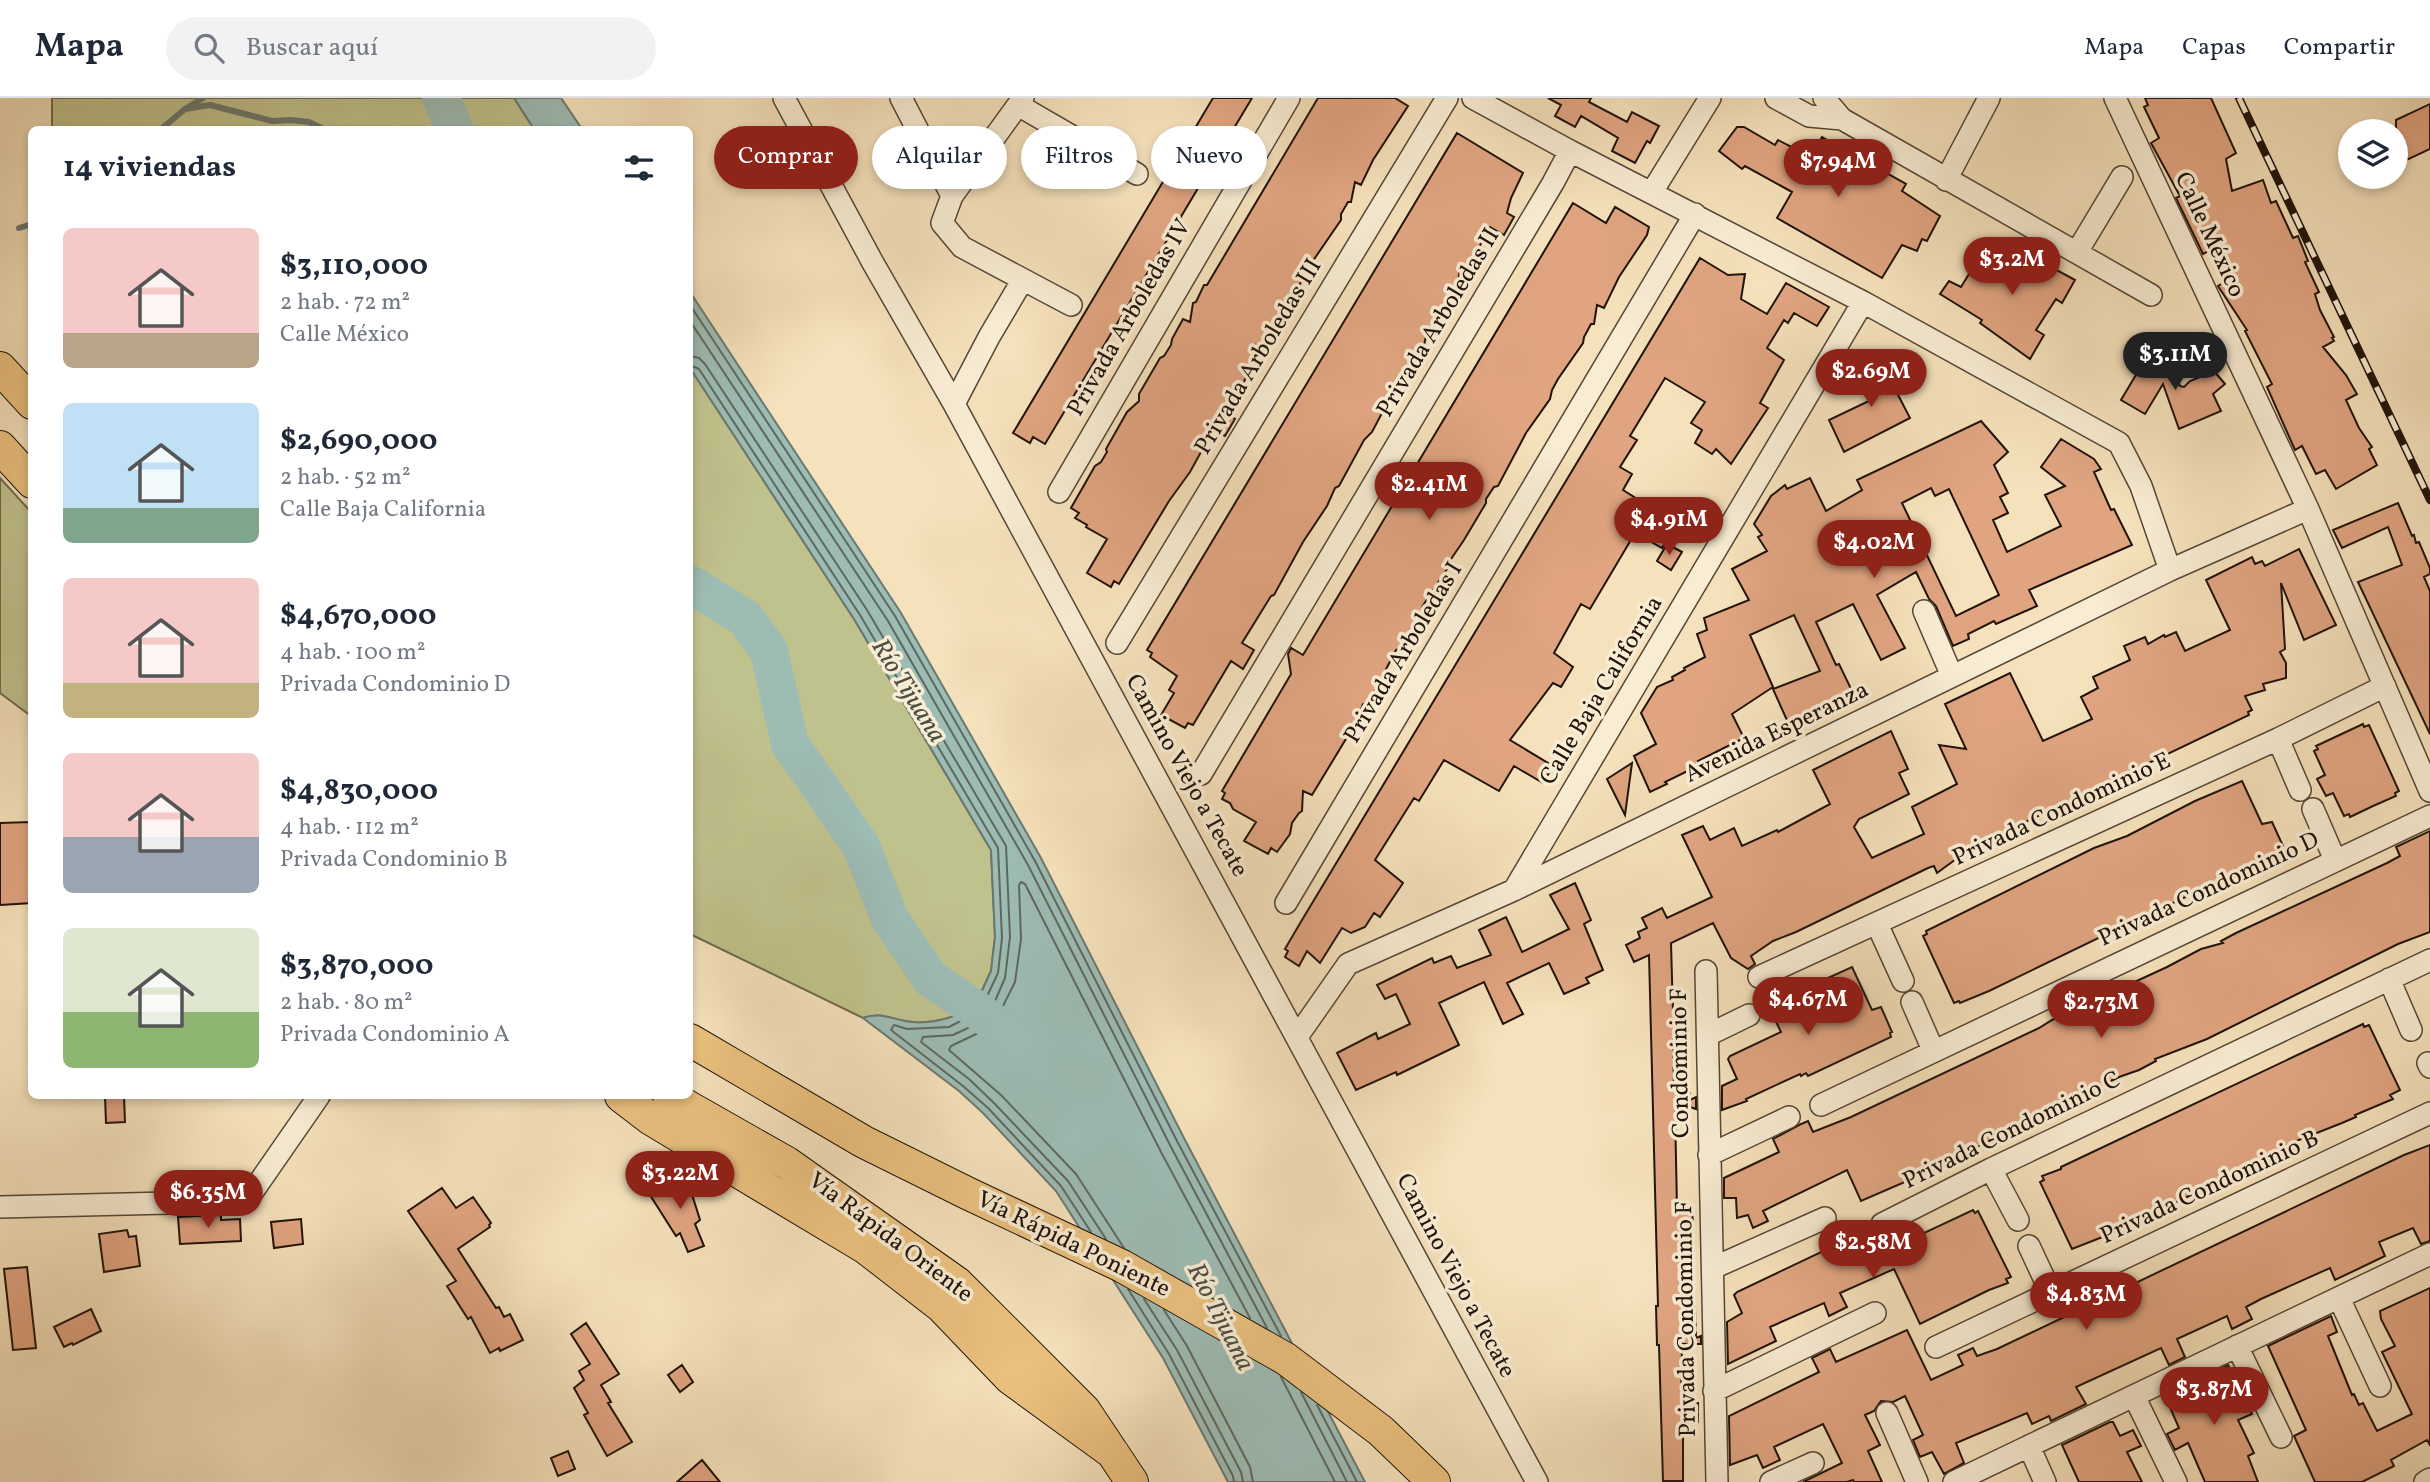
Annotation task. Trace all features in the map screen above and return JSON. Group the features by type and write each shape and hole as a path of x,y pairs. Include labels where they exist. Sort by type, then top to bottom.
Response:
{"highway":[{"path":"0,368 28,399"},
{"path":"0,446 28,478"},
{"name":"Vía Rápida Poniente","path":"693,1042 864,1142 1122,1266 1286,1359 1381,1431 1434,1482"},
{"path":"625,1099 651,1119 866,1248 941,1306 1010,1378 1113,1453"},
{"name":"Vía Rápida Oriente","path":"674,1099 788,1163 957,1283 1084,1410 1132,1482"}],"street":[{"name":"Camino Viejo a Tecate","path":"784,98 873,263 954,404 1537,1482"},
{"path":"901,98 952,196"},
{"name":"Privada Arboledas IV","path":"1059,492 1289,98"},
{"name":"Privada Arboledas III","path":"1117,643 1447,98"},
{"path":"1473,98 1863,302 2119,443 2141,486 2170,570"},
{"path":"1652,192 1710,98"},
{"path":"1776,98 1817,104 2151,295"},
{"path":"1946,180 1989,98"},
{"name":"Calle México","path":"2115,98 2308,509 2430,791"},
{"path":"1059,126 1020,102 952,196 942,223 962,247 1070,305"},
{"name":"Privada Arboledas II","path":"1201,774 1570,151"},
{"path":"2077,252 2122,177"},
{"name":"Privada Arboledas I","path":"1286,902 1695,214"},
{"path":"954,404 1022,281"},
{"name":"Calle Baja California","path":"1514,890 1863,302"},
{"name":"Avenida Esperanza","path":"1297,1037 1348,964 1514,890 2170,570 2308,509"},
{"path":"1924,611 1952,676"},
{"name":"Privada Condominio E","path":"1759,977 2278,739 2385,686"},
{"path":"2278,739 2300,790"},
{"path":"2313,809 2334,860"},
{"name":"Privada Condominio D","path":"1821,1105 2430,816"},
{"path":"1877,923 1903,981"},
{"name":"Privada Condominio C","path":"1882,1224 1991,1168 2430,960"},
{"name":"Condominio F","path":"1706,971 1709,1155"},
{"path":"2389,979 2411,1030"},
{"path":"1912,1002 1933,1050"},
{"path":"1708,1035 1749,1014"},
{"path":"0,1207 210,1202 249,1198 317,1099"},
{"name":"Privada Condominio B","path":"1937,1346 2430,1113"},
{"path":"1709,1155 1789,1117"},
{"name":"Privada Condominio F","path":"1709,1155 1717,1482"},
{"path":"1991,1168 2018,1220"},
{"path":"1713,1268 1825,1218"},
{"path":"2029,1246 2050,1293"},
{"path":"1954,1482 2430,1254"},
{"path":"2339,1298 2380,1386"},
{"path":"1714,1391 1875,1313"},
{"path":"2237,1346 2281,1437"},
{"path":"2134,1396 2176,1482"},
{"path":"1887,1413 1917,1482"},
{"path":"2029,1446 2045,1482"},
{"path":"1771,1482 1813,1463"},
{"path":"2425,1482 2430,1479"}],"green space":[{"path":"52,98 514,98 532,126 52,126"},
{"path":"693,373 854,619 991,850 995,937 991,971 974,1008 949,1018 923,1022 879,1016 863,1018 693,935"},
{"path":"0,478 28,509 28,714 0,693"}],"water":[{"path":"514,98 561,98 580,126 532,126"},
{"path":"693,297 901,613 1041,858 1185,1140 1365,1482 1228,1482 1163,1358 1056,1191 959,1091 863,1018 879,1016 932,1022 974,1008 991,971 995,937 991,850 854,619 693,373"}],"building":[{"path":"1213,98 1252,98 1235,126 1196,126"},
{"path":"1318,98 1395,98 1408,106 1373,160 1361,185 1355,182 1351,202 1348,202 1341,214 1341,220 1308,268 1264,348 1256,345 1254,365 1250,365 1244,382 1224,413 1235,419 1225,436 1213,430 1190,472 1169,501 1119,584 1114,581 1111,587 1087,573 1107,539 1075,518 1079,513 1071,508 1095,466 1107,452 1106,449 1127,412 1139,401 1139,394 1160,358 1171,345 1183,319 1190,322 1193,303 1204,285 1207,285 1264,189 1267,189 1267,184"},
{"path":"1548,98 1591,98 1589,102 1627,122 1632,112 1659,126 1635,163 1612,151 1618,138 1581,116 1575,127 1555,116 1561,105"},
{"path":"2145,98 2211,98 2236,153 2226,159 2232,191 2263,180 2271,203 2276,201 2293,238 2298,236 2308,261 2305,262 2319,292 2315,294 2320,310 2334,337 2334,341 2323,347 2346,375 2357,394 2346,400 2359,428 2372,447 2369,449 2377,465 2336,489 2325,470 2316,474 2302,446 2295,450 2267,387 2272,384 2245,331 2247,330 2218,286 2233,277 2217,246 2203,254 2176,198 2180,196 2151,143 2159,138 2144,107 2148,105"},
{"path":"2430,104 2430,149 2408,159 2408,119 2398,119"},
{"path":"1737,127 1744,127 1775,145 1778,140 1811,157 1822,137 1906,184 1902,191 1940,216 1927,241 1922,239 1917,251 1902,245 1882,278 1777,218 1792,192 1745,166 1742,169 1719,151"},
{"path":"1457,133 1523,173 1507,213 1514,217 1504,235 1490,227 1466,271 1460,269 1457,288 1426,337 1424,345 1400,379 1372,432 1364,440 1274,595 1242,643 1254,650 1243,669 1231,661 1193,725 1188,723 1185,728 1161,715 1174,693 1169,690 1177,676 1150,657 1152,653 1147,650"},
{"path":"1159,189 1198,189 1045,444 1033,437 1030,443 1013,433"},
{"path":"1573,203 1606,223 1615,207 1649,227 1647,235 1619,277 1604,308 1597,305 1594,324 1591,324 1583,343 1558,379 1550,399 1526,433 1498,486 1494,487 1486,499 1449,562 1451,563 1422,607 1422,614 1396,650 1369,702 1363,704 1355,724 1312,795 1303,791 1302,811 1292,823 1290,834 1277,852 1271,848 1268,854 1244,841 1256,822 1233,809 1230,803 1222,799 1225,793 1222,791 1291,674 1288,654 1291,648 1303,655"},
{"path":"2009,244 2075,280 2062,303 2056,299 2036,330 2044,335 2030,359 1980,323 1982,320 1940,294 1949,281 1961,287 1977,261 1991,270"},
{"path":"1700,258 1728,275 1745,274 1741,299 1767,314 1786,283 1829,307 1817,326 1794,313 1788,323 1784,320 1767,348 1784,360 1760,403 1768,408 1731,464 1716,449 1712,454 1695,443 1702,430 1691,423 1705,402 1665,378 1630,436 1637,440 1620,467 1632,474 1623,490 1677,524 1662,548 1635,533 1590,609 1581,604 1554,653 1573,667 1561,687 1553,683 1510,740 1553,766 1543,783 1514,766 1499,791 1444,760 1419,801 1414,798 1375,860 1403,883 1380,917 1374,913 1365,927 1351,933 1342,928 1320,963 1307,951 1299,966 1285,957 1288,951 1285,949"},
{"path":"2166,353 2180,386 2184,387 2190,381 2214,371 2225,384 2213,394 2221,411 2179,429 2163,384 2145,414 2121,400 2143,363 2159,372 2153,358"},
{"path":"1879,358 1910,418 1844,452 1829,420 1871,400 1856,370"},
{"path":"1981,421 2008,452 1994,465 2008,493 2000,497 2008,513 1993,520 2007,552 2061,526 2045,495 2065,486 2041,467 2061,439 2094,459 2101,469 2094,472 2111,510 2114,509 2132,545 2029,590 2037,606 1996,624 1994,621 1968,634 1969,639 1953,646 1936,606 1929,599 1916,572 1877,595 1905,648 1881,660 1853,604 1816,622 1836,665 1839,664 1854,695 1790,727 1773,689 1820,671 1794,615 1750,635 1773,687 1732,714 1744,738 1698,761 1700,765 1650,792 1634,756 1656,744 1641,713 1657,687 1673,680 1672,677 1685,670 1684,668 1705,657 1697,634 1707,630 1704,618 1749,600 1732,569 1767,551 1758,537 1762,535 1754,524 1771,496 1785,485 1787,489 1810,478 1826,511 1862,490 1857,480","holes":["1931,488 1935,496 1949,489 1999,595 1956,616 1902,503"]},
{"path":"2398,503 2430,568 2430,574 2424,577 2430,591 2430,734 2358,582 2402,565 2388,527 2342,548 2333,530"},
{"path":"1667,544 1682,552 1671,570 1657,561"},
{"path":"2299,549 2336,625 2304,640 2281,583 2285,649 2280,652 2286,663 2286,678 2263,684 2265,690 2245,696 2252,710 2248,712 2249,715 1988,840 1967,851 1937,873 1934,866 1928,868 1773,941 1751,956 1755,964 1748,969 1731,958 1713,923 1671,943 1673,1013 1688,1012 1688,1032 1673,1032 1674,1091 1690,1090 1690,1100 1696,1097 1696,1109 1690,1107 1690,1110 1675,1110 1677,1208 1692,1208 1693,1227 1679,1227 1680,1305 1695,1305 1696,1338 1701,1336 1701,1344 1682,1344 1681,1403 1698,1403 1698,1422 1683,1423 1683,1481 1663,1481 1657,1345 1649,955 1634,962 1626,945 1640,938 1638,932 1647,928 1642,918 1662,908 1667,918 1712,897 1682,835 1703,826 1710,840 1734,828 1742,846 1777,830 1778,832 1830,804 1813,770 1891,731 1908,769 1899,773 1909,794 1859,819 1854,827 1872,858 1924,834 1912,807 1957,784 1939,745 1966,749 1945,704 2010,673 2043,741 2092,719 2081,697 2098,688 2093,677 2130,660 2124,646 2145,637 2148,644 2176,632 2185,651 2230,630 2206,580 2252,557 2255,564 2262,561 2265,566"},
{"path":"2363,724 2364,727 2369,725 2399,791 2395,793 2396,796 2350,817 2349,814 2344,816 2333,793 2326,796 2317,779 2325,775 2314,751 2318,749 2316,746"},
{"path":"1632,763 1625,815 1607,779"},
{"path":"2242,781 2262,824 2272,822 2283,846 2278,848 2280,851 2167,906 2134,918 2135,921 1989,991 1954,1003 1923,936 1927,934 1926,931 2094,848 2127,836 2195,801"},
{"path":"28,822 28,903 0,905 0,823"},
{"path":"2430,831 2430,932 2398,944 2207,1039 2155,1059 2156,1061 2139,1070 2119,1077 1914,1178 1861,1201 1847,1170 1763,1211 1768,1221 1753,1228 1748,1215 1737,1218 1736,1198 1724,1198 1724,1178 1779,1152 1773,1139 1799,1125 1808,1121 1813,1132 1851,1117 2387,863 2400,856 2396,847"},
{"path":"1575,883 1591,920 1584,924 1603,970 1586,978 1589,983 1564,994 1549,963 1507,983 1523,1014 1503,1024 1484,982 1439,1003 1459,1045 1397,1075 1396,1072 1356,1090 1337,1053 1376,1033 1378,1039 1410,1024 1396,994 1385,999 1377,985 1432,958 1434,963 1451,956 1457,968 1491,955 1479,930 1506,917 1522,952 1569,929 1550,895"},
{"path":"1852,967 1872,1010 1881,1007 1892,1032 1891,1037 1808,1076 1806,1073 1801,1076 1800,1074 1746,1099 1747,1101 1722,1110 1722,1086 1737,1079 1728,1059 1730,1056 1781,1032 1770,1009 1775,1007 1773,1003"},
{"path":"2363,1024 2364,1027 2369,1025 2400,1090 2390,1095 2393,1099 2286,1145 2288,1149 2072,1249 2040,1182 2044,1180 2042,1176"},
{"path":"105,1099 124,1099 125,1122 106,1123"},
{"path":"2430,1145 2430,1241 2421,1244 2413,1228 2379,1242 2385,1256 2335,1280 2330,1268 2261,1299 2246,1307 2252,1319 2232,1329 2227,1316 2177,1339 2185,1357 2169,1365 2161,1348 2076,1387 2086,1404 2051,1421 2049,1416 2032,1424 2027,1413 1956,1443 1964,1463 1944,1474 1932,1452 1920,1457 1913,1440 1923,1435 1905,1396 1893,1402 1881,1401 1874,1411 1865,1415 1880,1445 1868,1451 1882,1482 1803,1482 1842,1463 1823,1424 1774,1447 1780,1460 1763,1468 1757,1455 1730,1465 1729,1416 1819,1372 1812,1358 1830,1349 1836,1362 1907,1330 1931,1380 1963,1365 1958,1355 1973,1348 1977,1356 1997,1349"},
{"path":"685,1172 700,1220 695,1224 704,1246 688,1252 680,1233 676,1236 650,1195"},
{"path":"442,1188 456,1208 473,1197 491,1223 490,1227 458,1249 496,1308 499,1307 504,1317 510,1314 523,1340 500,1351 499,1348 490,1353 471,1317 468,1319 447,1286 456,1281 408,1211"},
{"path":"1973,1210 1975,1213 1978,1211 2011,1277 2006,1279 2008,1283 1920,1324 1894,1269 1840,1293 1847,1307 1829,1316 1824,1303 1770,1327 1776,1341 1728,1364 1727,1322 1742,1313 1734,1295 1737,1292 1861,1233 1873,1257"},
{"path":"221,1215 221,1220 240,1219 241,1241 180,1244 178,1217"},
{"path":"301,1219 303,1244 274,1248 271,1222"},
{"path":"127,1230 129,1237 136,1236 140,1266 104,1272 99,1234"},
{"path":"27,1267 36,1348 13,1350 4,1269"},
{"path":"2430,1288 2430,1445 2427,1440 2391,1460 2394,1466 2362,1482 2315,1482 2294,1436 2306,1430 2268,1346 2331,1316 2337,1332 2328,1336 2352,1395 2354,1394 2359,1405 2363,1403 2377,1431 2412,1414 2382,1352 2395,1346 2381,1319 2380,1311"},
{"path":"91,1309 101,1331 64,1347 54,1327"},
{"path":"586,1323 619,1374 601,1385 611,1402 608,1403 632,1442 607,1456 584,1415 588,1413 574,1388 584,1380 579,1371 590,1364 571,1334"},
{"path":"682,1365 693,1382 680,1392 668,1375"},
{"path":"2228,1365 2252,1414 2238,1420 2254,1453 2248,1456 2258,1482 2205,1482 2188,1443 2175,1450 2167,1434 2179,1428 2165,1396"},
{"path":"2113,1422 2120,1436 2133,1430 2141,1446 2127,1452 2142,1482 2079,1482 2062,1445"},
{"path":"568,1451 575,1469 558,1476 551,1458"},
{"path":"702,1460 720,1482 677,1482"}],"waterway":[{"path":"165,126 203,98"},
{"name":"Río Tijuana","path":"441,98 453,126"},
{"path":"185,109 210,105 272,121 291,120 318,126"},
{"path":"19,228 28,225"},
{"name":"Río Tijuana","path":"693,586 745,618 769,651 790,744 861,846 890,919 931,979 1017,1040"}],"railway":[{"path":"2239,98 2430,500"}]}
